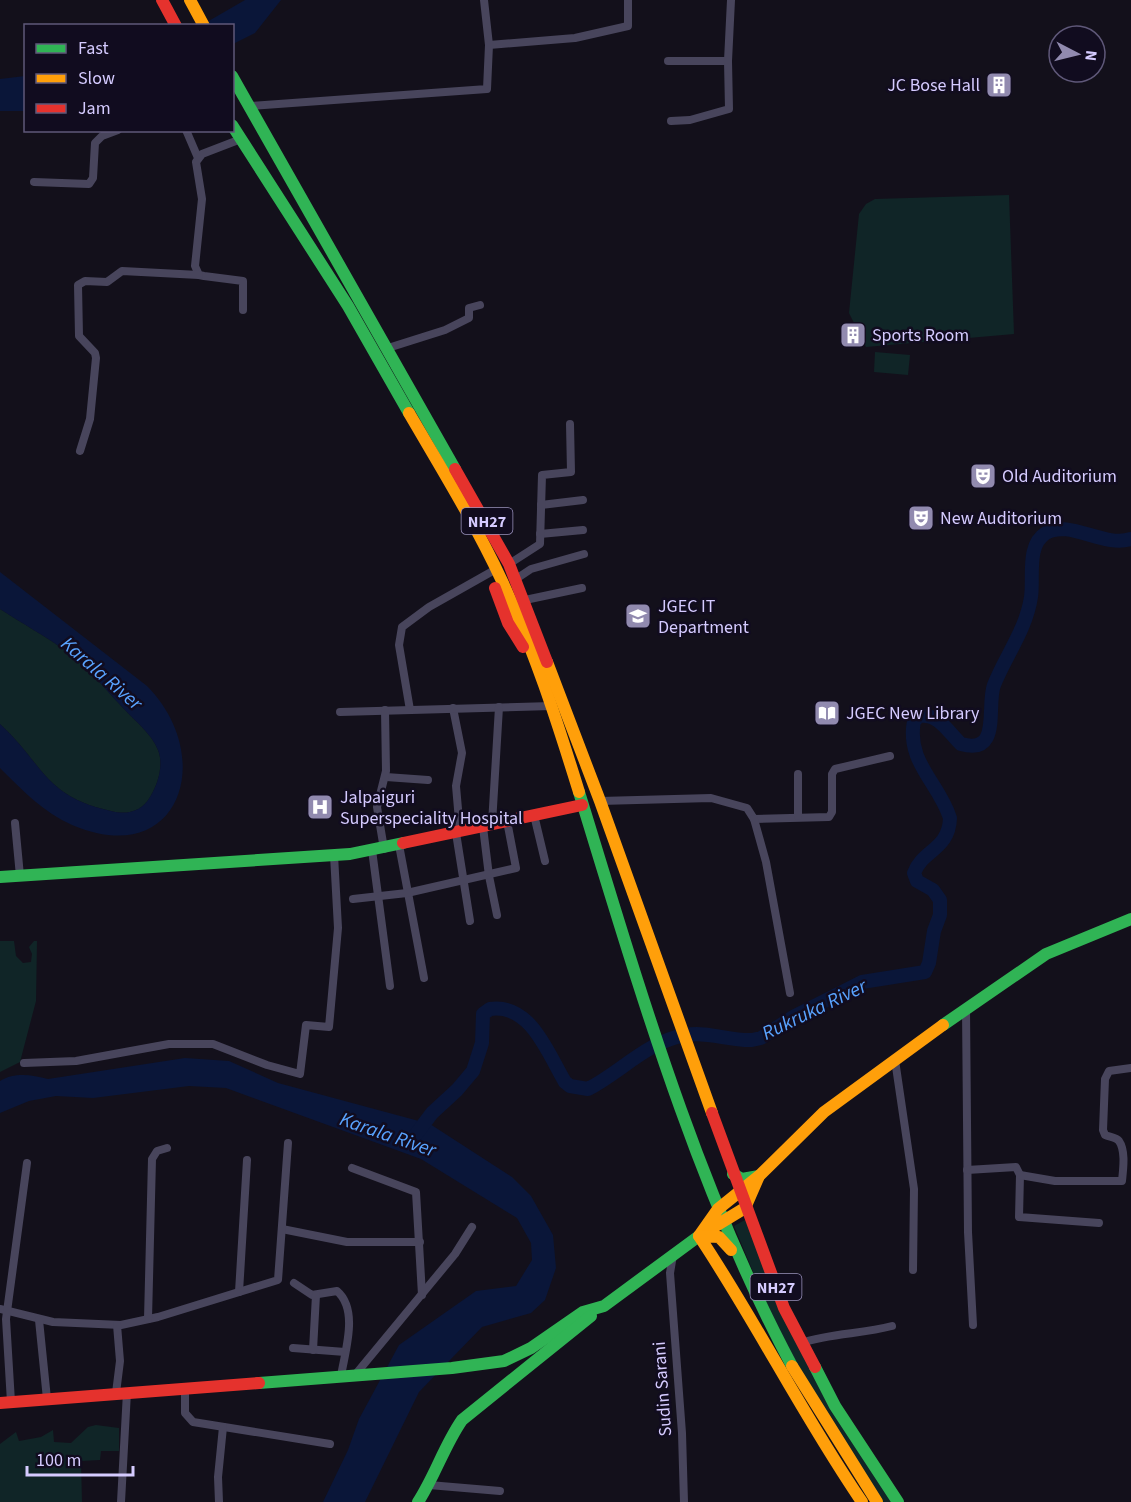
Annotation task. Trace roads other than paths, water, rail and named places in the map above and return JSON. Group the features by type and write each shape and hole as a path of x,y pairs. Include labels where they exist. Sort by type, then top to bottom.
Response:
{"main road":[{"path":"162,0 175,24"},
{"path":"190,0 203,24"},
{"name":"NH27","path":"234,79 388,348 516,579 525,600 552,706 645,1006 723,1224 757,1301 799,1380 837,1444 877,1502"},
{"name":"NH27","path":"234,128 348,306 485,546 541,660 584,757 767,1265 801,1343 856,1440 898,1502"},
{"name":"NH27","path":"485,546 508,623 541,660"},
{"path":"0,877 334,855 399,845 600,801"},
{"path":"699,1236 718,1209 759,1176 824,1112 966,1008 1046,954 1131,919"},
{"path":"733,1174 742,1179 759,1176"},
{"path":"418,1502 429,1485 447,1442 462,1420 604,1306 699,1236 723,1224 746,1208 759,1176"},
{"path":"699,1236 719,1238 738,1259"},
{"path":"699,1236 745,1307 815,1431 862,1502"},
{"path":"6,1402 452,1368 504,1361 539,1344 583,1312 604,1306"}],"street":[{"path":"250,105 488,89 489,45 484,0"},
{"path":"489,45 575,38 628,26 628,0"},
{"path":"671,122 690,120 729,109 728,61 731,0"},
{"path":"668,61 728,61"},
{"path":"34,182 89,184 93,178 95,143 102,136 113,132"},
{"path":"187,132 198,158 196,168 202,199 195,266 199,275"},
{"path":"198,158 241,139"},
{"path":"80,451 90,419 96,358 95,353 79,336 78,285 85,281 107,282 122,271 243,280 243,310"},
{"path":"388,348 445,330 469,318 469,308 480,305"},
{"path":"509,564 540,544 542,475 571,472 570,424"},
{"path":"541,505 583,500"},
{"path":"540,534 583,530"},
{"path":"516,579 531,569 584,554"},
{"path":"410,710 399,645 402,627 418,614 491,572"},
{"path":"525,600 582,588"},
{"path":"340,712 552,706"},
{"path":"497,915 489,876 488,826 499,707"},
{"path":"453,708 462,753 456,786 458,832 470,921"},
{"path":"385,710 386,777 377,807 378,897 390,986"},
{"path":"754,819 777,820 798,816 829,817 831,815 832,774 835,769 890,756"},
{"path":"798,774 798,816"},
{"path":"386,777 428,780"},
{"path":"600,801 711,798 747,808 754,819 766,862 790,993"},
{"path":"534,815 545,861"},
{"path":"353,899 407,893 516,868 507,821"},
{"path":"15,823 20,876"},
{"path":"399,845 424,978"},
{"path":"24,1063 76,1061 169,1044 213,1044 267,1065 300,1074 306,1025 329,1027 338,928 334,855"},
{"path":"966,1008 967,1170 973,1325"},
{"path":"895,1060 914,1189 913,1270"},
{"path":"1020,1175 1055,1182 1122,1181 1124,1164 1120,1144 1115,1138 1105,1135 1103,1130 1105,1079 1109,1071 1131,1068"},
{"path":"3,1310 39,1320 83,1325 117,1325 148,1319 279,1279 288,1143"},
{"path":"148,1319 152,1159 157,1151 167,1148"},
{"path":"239,1292 246,1160"},
{"path":"6,1402 3,1310 27,1163"},
{"path":"967,1170 1013,1166 1020,1175 1019,1217 1099,1223"},
{"path":"352,1168 414,1190 417,1196 422,1295"},
{"path":"356,1375 455,1254 472,1227"},
{"path":"282,1229 347,1242 420,1242"},
{"name":"Sudin Sarani","path":"673,1255 670,1273 682,1433 684,1502"},
{"path":"657,1268 670,1273"},
{"path":"294,1283 316,1295 337,1291 344,1300 349,1321 341,1376"},
{"path":"312,1350 316,1295"},
{"path":"39,1320 47,1399"},
{"path":"117,1325 121,1393 121,1502"},
{"path":"801,1343 820,1337 868,1332 892,1326"},
{"path":"293,1348 345,1352"},
{"path":"185,1389 185,1413 189,1420 330,1444"},
{"path":"219,1502 218,1477 223,1427"},
{"path":"429,1485 500,1491"}],"water":[{"path":"245,0 281,0 255,33 234,44 234,24 203,24"},
{"path":"24,76 24,111 0,111 0,79"},
{"name":"Karala River","path":"0,572 147,686 168,714 180,744 183,773 176,799 162,820 139,833 109,835 72,825 42,807 0,768 0,724 46,777 71,797 89,805 122,813 138,809 147,802 158,780 160,756 147,733 84,666 61,647 0,609"},
{"name":"Karala River","path":"185,1058 229,1061 278,1083 430,1124 512,1177 531,1196 553,1235 556,1268 545,1300 531,1313 482,1327 419,1392 365,1502 323,1502 348,1450 359,1419 399,1345 476,1291 516,1286 532,1260 531,1243 517,1218 421,1159 226,1088 189,1086 93,1098 56,1096 29,1101 0,1113 0,1081 12,1076 48,1079"}],"waterway":[{"name":"Rukruka River","path":"414,1137 432,1113 457,1090 473,1071 482,1043 483,1014 490,1009 504,1009 517,1014 527,1022 545,1045 565,1082 570,1086 588,1089 647,1050 672,1038 694,1034 744,1040 761,1038 793,1017 862,982 925,972 940,915 940,900 933,890 917,881 914,873 923,859 945,837 950,818 919,760 913,736 914,721 919,716 932,717 943,724 961,744 974,746 982,743 990,727 994,685 1025,620 1032,589 1033,554 1040,538 1046,533 1065,529 1110,540 1131,539"}],"place":[{"name":"JC Bose Hall","path":"999,85"},
{"name":"Sports Room","path":"853,335"},
{"name":"Old Auditorium","path":"983,476"},
{"name":"New Auditorium","path":"921,518"},
{"name":"JGEC IT Department","path":"638,616"},
{"name":"JGEC New Library","path":"827,713"},
{"name":"Jalpaiguri Superspeciality Hospital","path":"320,807"}]}
